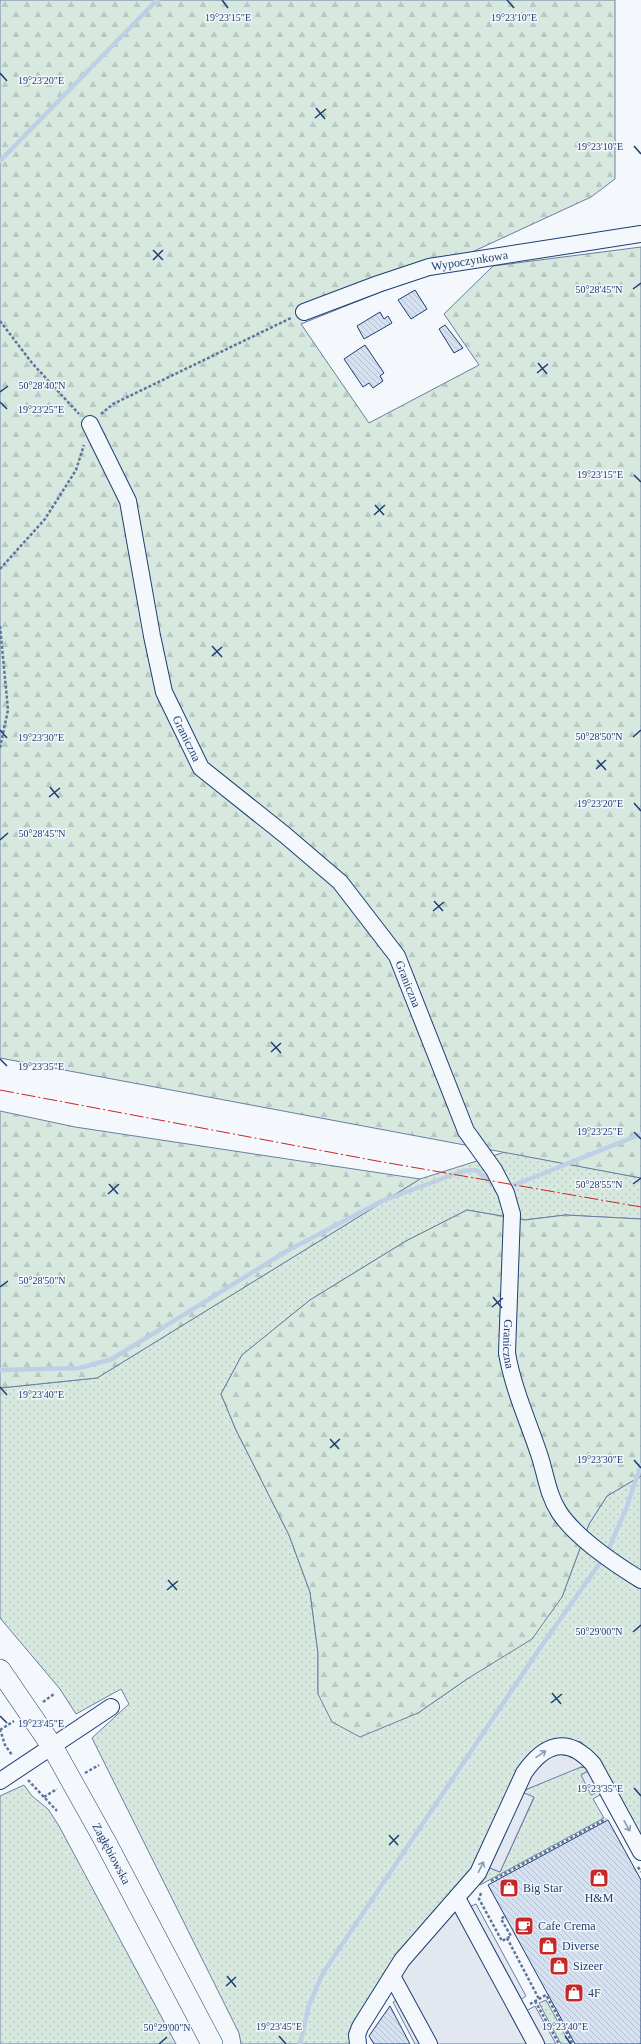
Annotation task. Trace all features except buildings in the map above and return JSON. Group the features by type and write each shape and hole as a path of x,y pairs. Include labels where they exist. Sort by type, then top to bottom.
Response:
{"main road":[{"name":"Zagłębiowska","path":"0,1670 52,1746 105,1841 212,2044"}],"street":[{"name":"Wypoczynkowa","path":"304,312 378,284 429,267 641,234"},
{"name":"Graniczna","path":"90,424 128,501 152,636 164,692 174,713 201,768 285,835 340,882 397,956 466,1131 494,1170 506,1193 512,1214 507,1353 510,1371 540,1458 548,1491 559,1513 583,1538 616,1565 641,1580"},
{"path":"0,1781 112,1707"},
{"path":"358,2044 357,2035 360,2027 402,1960 478,1873 524,1773 534,1759 545,1750 564,1747 576,1750 585,1755 593,1764 639,1858"},
{"path":"457,1898 536,2044"},
{"path":"392,1976 429,2044"}],"path":[{"path":"0,569 45,519 76,470 90,424 113,404 304,312"},
{"path":"0,321 32,363 90,424"},
{"path":"0,626 8,710 0,748"},
{"path":"490,1882 611,1816"},
{"path":"639,1858 641,1872"},
{"path":"483,1886 479,1899 502,1941 511,1936 501,1918 505,1916"},
{"path":"506,1938 539,1999"},
{"path":"518,2010 546,1995 573,2044"},
{"path":"535,2001 559,2044"}],"green space":[{"path":"0,0 615,0 615,179 591,197 418,277 301,324 369,423 479,365 444,314 493,266 641,247 641,1178 0,1058"},
{"path":"0,1111 75,1127 420,1179 97,1378 0,1388"},
{"path":"505,1152 641,1178 641,1219 565,1215 525,1220 467,1210 406,1241 310,1300 242,1355 221,1394 236,1430 289,1535 310,1592 318,1653 318,1694 418,1713 467,1679 562,1597 589,1524 607,1496 641,1476 641,1838 598,1759 555,1739 541,1744 478,1864 352,2044 241,2044 239,2033 92,1738 129,1704 121,1689 76,1714 60,1689 0,1618 0,1388 97,1378 420,1179"},
{"path":"467,1210 525,1220 565,1215 641,1219 641,1476 607,1496 589,1524 562,1597 532,1639 467,1679 418,1713 360,1737 332,1722 318,1694 318,1653 310,1592 289,1535 236,1430 221,1394 242,1355 310,1300 406,1241"},
{"path":"585,1767 590,1770 581,1775 603,1793 593,1799 604,1818 480,1885 478,1883 490,1868 500,1872 534,1798 524,1793 525,1790 577,1768"},
{"path":"24,1785 32,1796 48,1809 59,1826 176,2044 0,2044 0,1796"},
{"path":"546,2000 570,2044 561,2044 539,2003"}],"shaded area":[{"path":"561,1738 581,1742 598,1759 601,1790 591,1795 581,1775 590,1770 585,1767 581,1767 525,1790 524,1793 534,1797 500,1872 490,1868 466,1898 469,1907 476,1904 526,1996 520,2000 526,2011 535,2006 556,2044 415,2044 393,2002 399,1999 391,1968 470,1875 528,1756 541,1744"}],"waterway":[{"path":"0,161 157,0"},
{"path":"512,1186 641,1134"},
{"path":"0,1370 80,1368 112,1359 287,1251 382,1201 463,1171 476,1170 496,1187"},
{"path":"609,1548 626,1509 641,1465"},
{"path":"300,2044 309,2005 323,1973 540,1648 602,1560"}],"power":[{"path":"0,1090 377,1161 641,1207"}],"place":[{"name":"H&M","path":"599,1878"},
{"name":"Big Star","path":"509,1888"},
{"name":"Cafe Crema","path":"524,1926"},
{"name":"Diverse","path":"548,1946"},
{"name":"Sizeer","path":"559,1966"},
{"name":"4F","path":"574,1993"}]}
